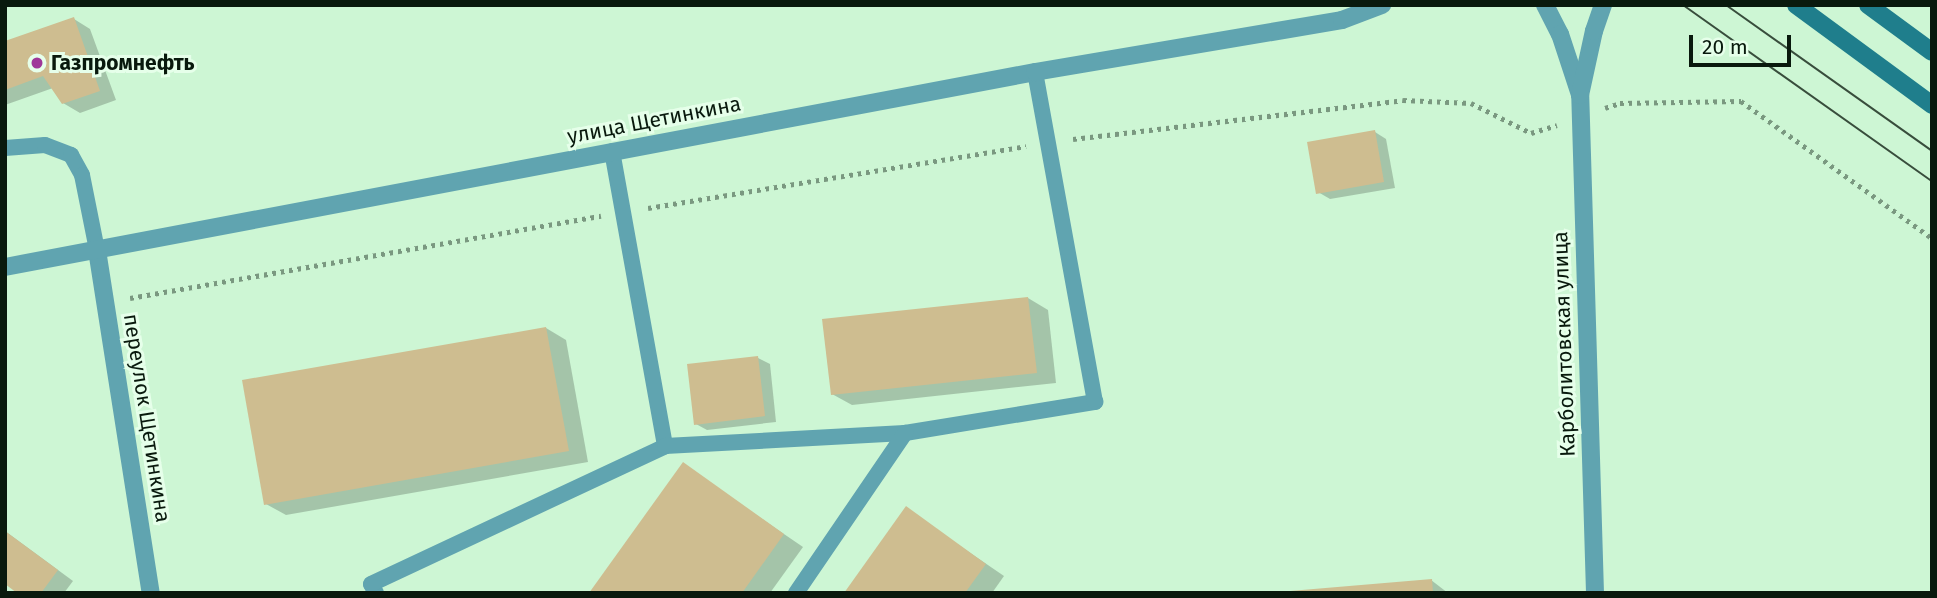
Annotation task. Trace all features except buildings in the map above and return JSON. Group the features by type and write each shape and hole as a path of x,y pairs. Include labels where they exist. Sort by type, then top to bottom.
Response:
{"main road":[{"path":"1796,5 1932,105"},
{"path":"1868,5 1932,51"}],"street":[{"path":"1312,24 1344,5"},
{"name":"улица Щетинкина","path":"5,267 1035,72 1342,20 1382,5"},
{"name":"Карболитовская улица","path":"1545,5 1560,34 1580,95"},
{"name":"Карболитовская улица","path":"1595,593 1580,95 1594,31 1603,5"},
{"name":"переулок Щетинкина","path":"97,250 151,593"}],"lane":[{"path":"376,593 371,584 665,446 905,433 1095,402 1035,72"},
{"path":"5,148 45,145 71,155 82,175 97,250"},
{"path":"612,151 665,446"},
{"path":"796,593 905,433"}],"tram line":[{"path":"1683,5 1932,181"},
{"path":"1726,5 1932,151"}],"place":[{"name":"Газпромнефть","path":"37,63"}]}
